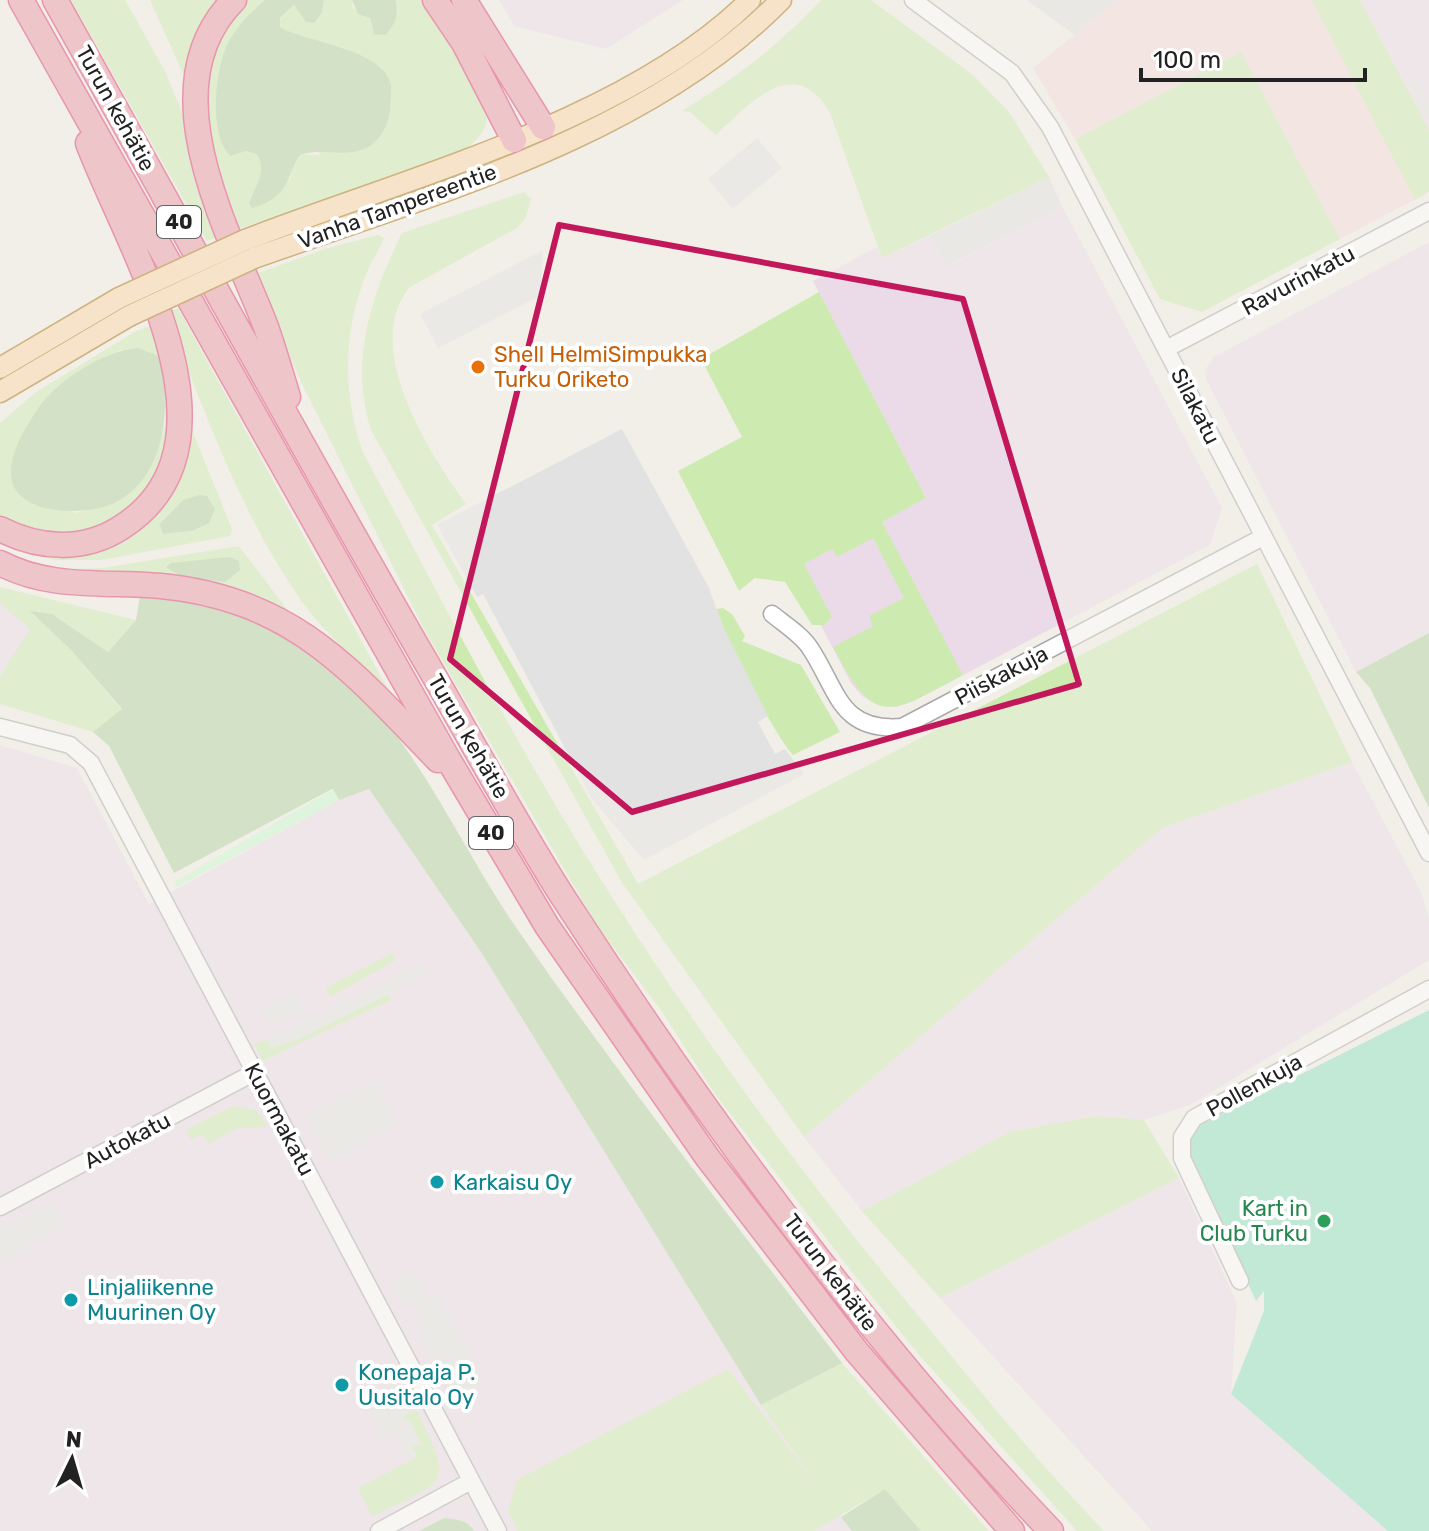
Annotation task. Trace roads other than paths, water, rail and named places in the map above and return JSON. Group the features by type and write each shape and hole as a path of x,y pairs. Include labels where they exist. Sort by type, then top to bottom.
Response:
{"highway":[{"name":"Turun kehätie","path":"21,0 464,787 547,926 707,1157 857,1352 1012,1531"},
{"name":"Turun kehätie","path":"55,0 303,445 561,893 645,1021 879,1334 1051,1531"},
{"path":"234,0 224,10 205,48 197,84 198,134 222,224 266,327 303,445"},
{"path":"435,0 464,43 514,140"},
{"path":"464,0 543,127"},
{"path":"0,529 23,540 63,546 110,535 141,514 152,501 171,469 178,438 178,376 167,336 141,267 109,200 62,73"},
{"path":"0,563 17,572 63,583 159,586 212,594 281,621 323,645 366,683 464,787"}],"main road":[{"name":"Vanha Tampereentie","path":"0,368 119,298 250,249 577,113 668,62 750,0"},
{"name":"Vanha Tampereentie","path":"0,392 250,249 540,153 673,84 736,40 781,0"},
{"path":"514,140 540,153 543,127"}],"street":[{"name":"Silakatu","path":"913,0 1012,73 1050,127 1429,853"},
{"name":"Ravurinkatu","path":"1166,349 1429,211"},
{"name":"Piiskakuja","path":"772,614 809,645 841,707 861,723 883,728 902,727 1263,537"},
{"name":"Kuormakatu","path":"0,727 70,745 91,763 498,1531"},
{"name":"Pollenkuja","path":"1240,1281 1182,1158 1182,1137 1194,1118 1429,989"},
{"name":"Autokatu","path":"0,1207 255,1072"},
{"path":"379,1531 471,1481"}],"place":[{"name":"Shell HelmiSimpukka Turku Oriketo","path":"478,367"},
{"name":"Karkaisu Oy","path":"437,1182"},
{"name":"Kart in Club Turku","path":"1324,1221"},
{"name":"Linjaliikenne Muurinen Oy","path":"71,1300"},
{"name":"Konepaja P. Uusitalo Oy","path":"342,1385"}]}
